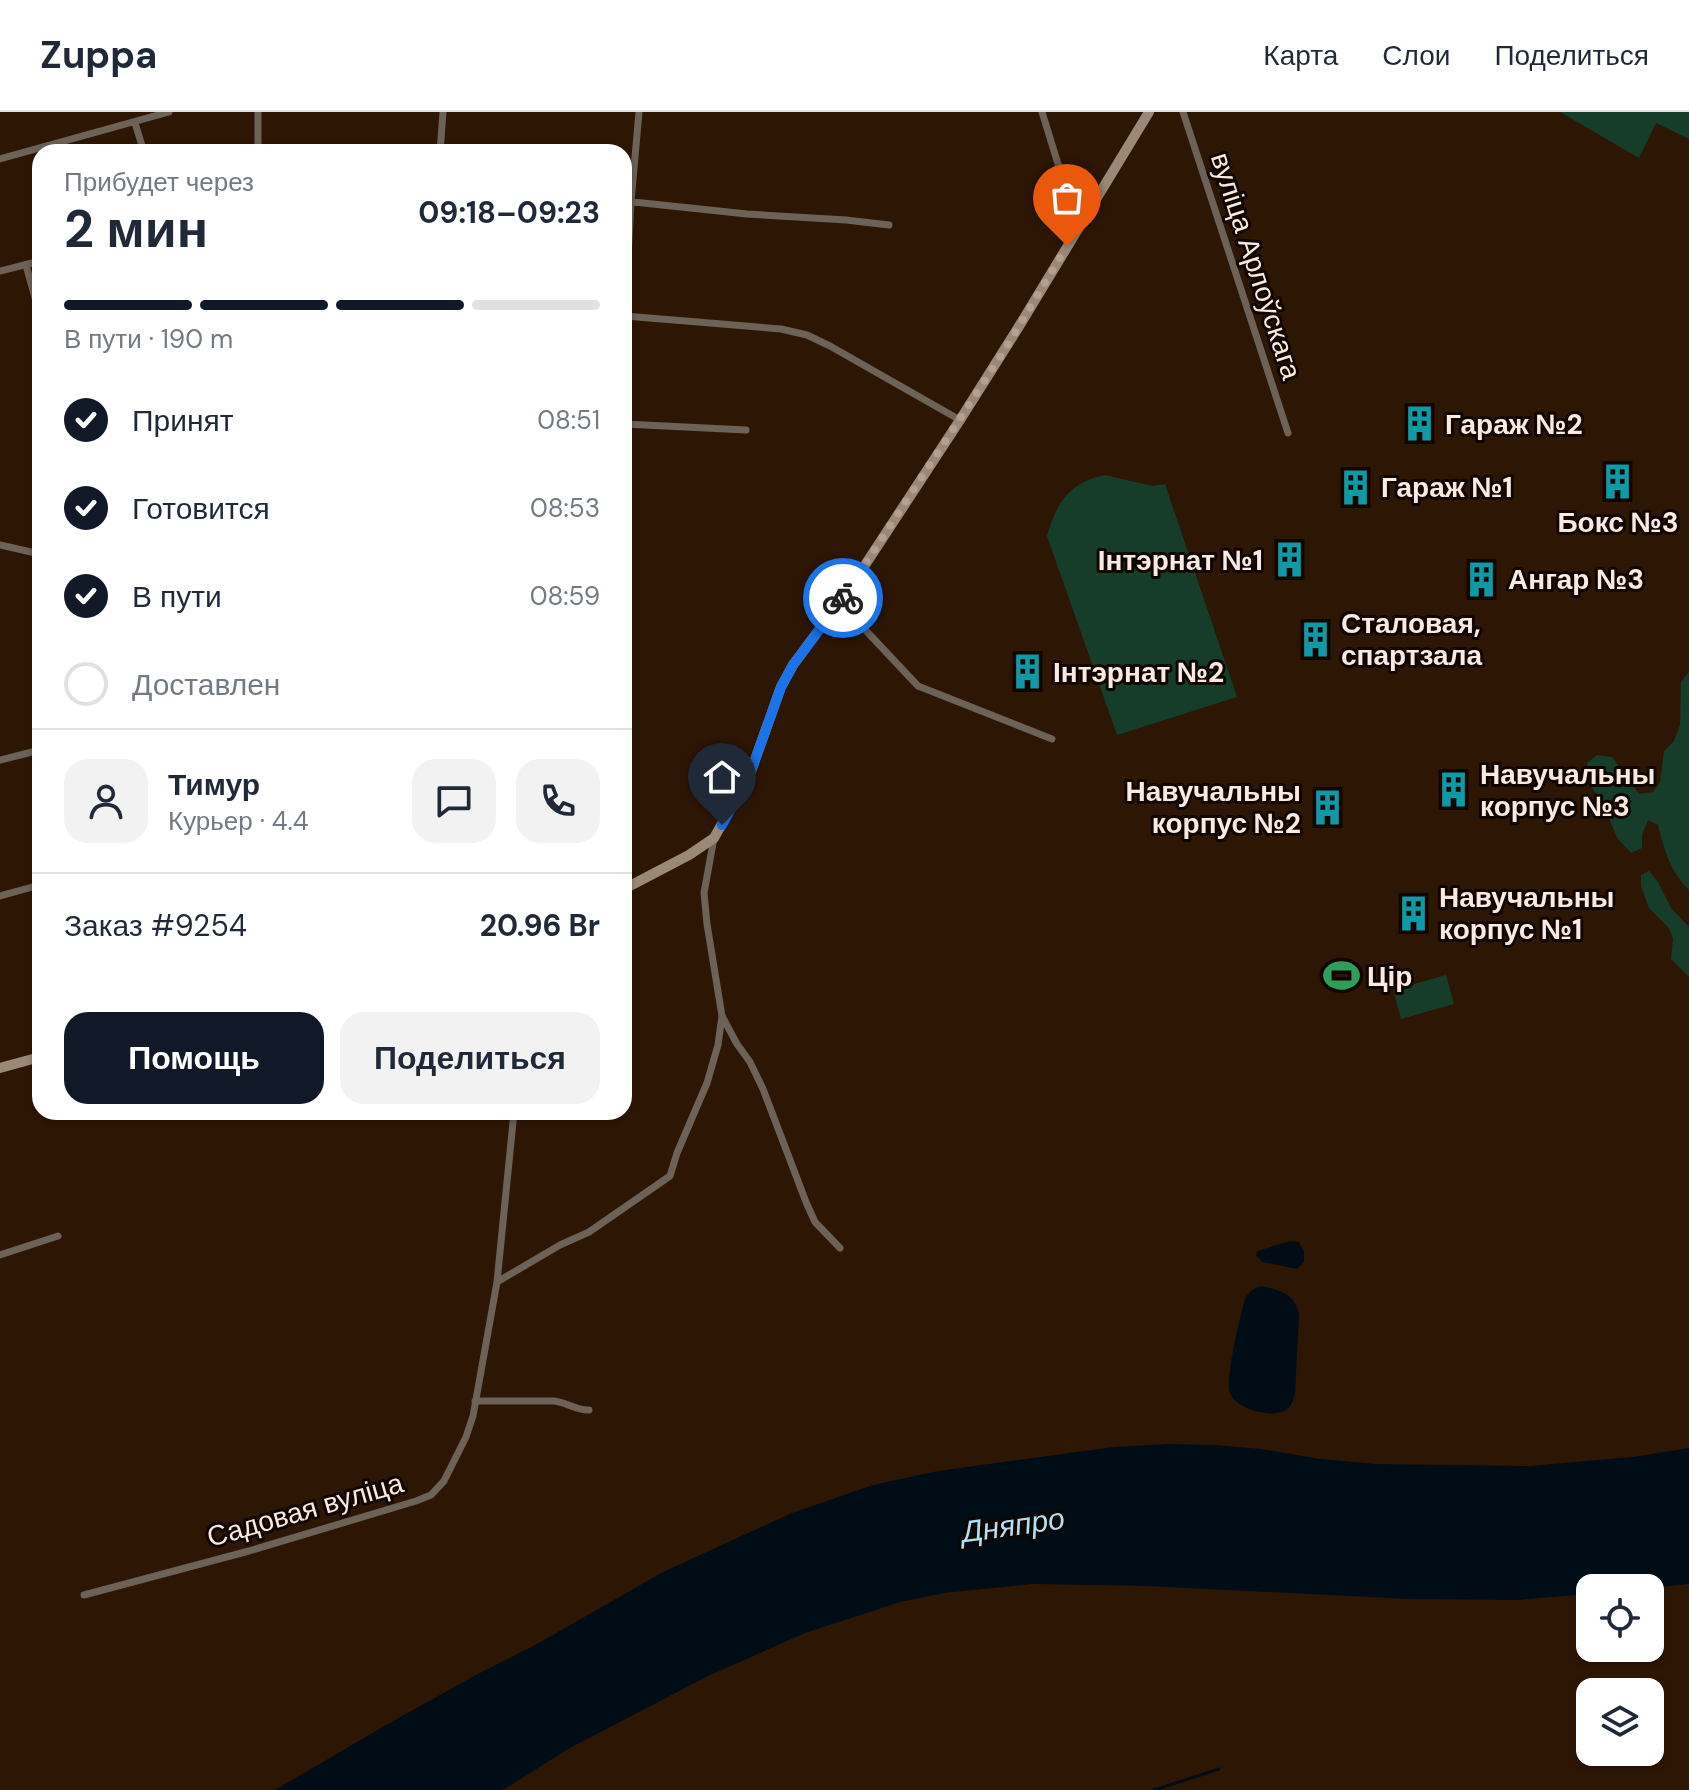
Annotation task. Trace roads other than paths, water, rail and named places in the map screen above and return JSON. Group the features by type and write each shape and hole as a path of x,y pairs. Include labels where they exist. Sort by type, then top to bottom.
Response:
{"street":[{"path":"56,144 169,112"},
{"path":"258,112 258,144"},
{"path":"441,144 443,112"},
{"path":"632,169 639,112"},
{"path":"1042,112 1058,164 1074,187 1095,201"},
{"path":"497,1282 560,1245 589,1232 670,1176 702,1095 718,1045 722,1016 704,893 714,838 750,774 787,676 808,642 840,603 960,420 1149,112"},
{"name":"вуліца Арлоўскага","path":"1183,112 1288,433"},
{"path":"135,123 142,144"},
{"path":"0,159 32,150"},
{"path":"632,202 889,225"},
{"path":"0,271 32,263"},
{"path":"26,265 32,287"},
{"path":"632,317 781,329 807,335 960,420"},
{"path":"632,424 746,430"},
{"path":"0,545 32,552"},
{"path":"840,603 918,686 1052,739"},
{"path":"0,760 32,752"},
{"path":"632,885 714,838"},
{"path":"0,896 32,887"},
{"path":"722,1016 763,1089 815,1222 840,1248"},
{"path":"0,1068 32,1059"},
{"name":"Садовая вуліца","path":"84,1595 249,1551 424,1498 436,1491 466,1437 473,1416 497,1282 513,1120"},
{"path":"0,1255 58,1236"},
{"path":"475,1401 561,1401 589,1410"}],"water":[{"path":"1290,1241 1299,1242 1304,1251 1304,1262 1297,1269 1263,1262 1256,1256 1257,1251"},
{"path":"1262,1286 1281,1291 1291,1298 1299,1315 1295,1394 1292,1403 1280,1413 1247,1408 1230,1393 1234,1347 1245,1299 1252,1290"},
{"name":"Дняпро","path":"1214,1445 1376,1464 1530,1466 1633,1457 1689,1448 1689,1584 1664,1587 1664,1574 1576,1574 1576,1595 1516,1600 1411,1599 1147,1586 1032,1584 944,1593 900,1602 805,1633 708,1676 568,1749 503,1790 275,1790 663,1572 792,1513 873,1485 938,1471 1114,1447"}],"waterway":[{"path":"1154,1790 1219,1769"}],"place":[{"name":"Гараж №2","path":"1419,424"},
{"name":"Бокс №3","path":"1618,482"},
{"name":"Гараж №1","path":"1355,487"},
{"name":"Інтэрнат №1","path":"1289,560"},
{"name":"Ангар №3","path":"1482,579"},
{"name":"Сталовая, спартзала","path":"1315,639"},
{"name":"Інтэрнат №2","path":"1027,672"},
{"name":"Навучальны корпус №3","path":"1454,790"},
{"name":"Навучальны корпус №2","path":"1327,807"},
{"name":"Навучальны корпус №1","path":"1413,913"},
{"name":"Цір","path":"1341,976"}]}
